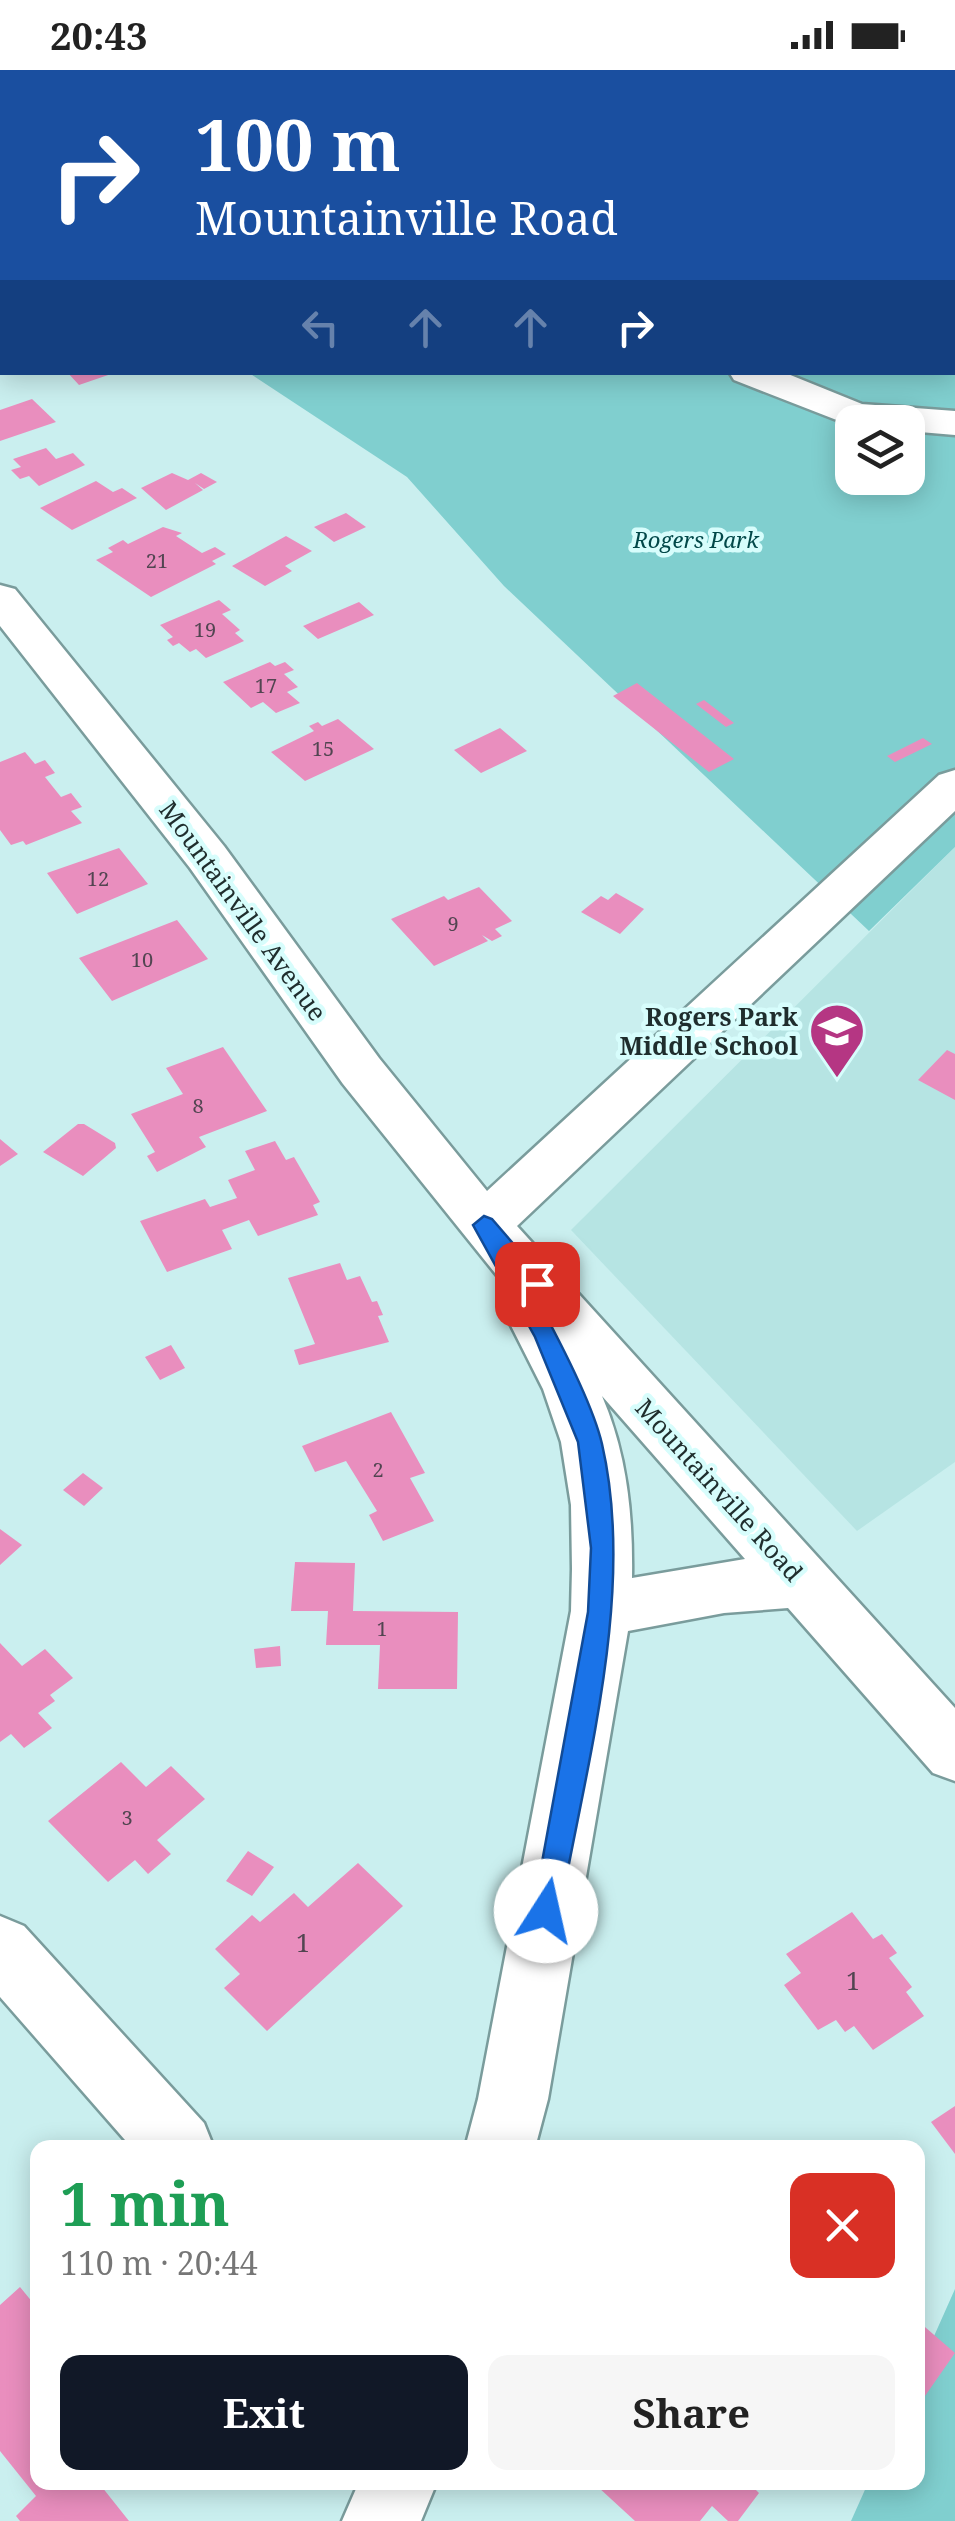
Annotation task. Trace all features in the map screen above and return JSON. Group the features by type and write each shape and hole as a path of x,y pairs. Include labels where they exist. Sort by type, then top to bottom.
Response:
{"street":[{"path":"756,375 856,415 955,423"},
{"name":"Mountainville Avenue","path":"0,598 207,857 360,1070 484,1225"},
{"path":"502,2140 513,2099 600,1612 603,1548 590,1442 546,1336 484,1225 955,785"},
{"name":"Mountainville Road","path":"484,1225 955,1753"},
{"path":"600,1612 714,1587 800,1582"},
{"path":"0,1948 172,2140"},
{"path":"381,2521 395,2490"}],"shaded area":[{"name":"Rogers Park Middle School","path":"955,847 955,1462 857,1531 571,1230"}],"green space":[{"name":"Rogers Park","path":"252,375 955,375 955,847 869,931 504,586 407,477"},
{"path":"955,2289 955,2521 851,2521 865,2490 925,2490 925,2356"}],"building":[{"path":"70,375 108,375 79,385"},
{"path":"32,399 56,422 0,441 0,410"},
{"path":"46,448 56,459 73,453 85,465 39,486 29,476 20,479 11,470 21,467 13,459"},
{"path":"172,473 188,480 201,473 217,482 204,489 195,483 203,490 166,510 141,488"},
{"path":"96,481 113,492 122,488 137,498 72,530 40,508"},
{"path":"346,513 366,527 334,542 314,527"},
{"path":"163,527 182,533 176,536 202,553 215,547 226,554 212,561 216,564 151,597 96,560 113,552 108,548 123,540 128,544"},
{"path":"286,536 312,551 285,566 292,571 265,586 232,566"},
{"path":"219,600 231,610 222,614 240,630 235,633 244,641 206,658 196,649 190,652 167,640 173,637 160,625"},
{"path":"359,602 374,615 318,639 303,626"},
{"path":"270,662 275,666 285,662 294,670 284,674 298,687 287,692 300,703 276,713 263,702 251,708 223,682"},
{"path":"637,683 734,759 709,772 613,696"},
{"path":"704,700 734,723 726,727 696,704"},
{"path":"338,719 374,749 305,781 271,752 314,731 309,726 318,722 322,726"},
{"path":"500,728 527,751 481,773 454,750"},
{"path":"923,738 932,744 895,762 887,756"},
{"path":"25,752 35,764 45,760 55,773 45,777 61,797 71,793 82,807 71,811 82,823 26,845 23,841 11,845 0,830 0,762"},
{"path":"119,848 148,884 77,914 47,873"},
{"path":"479,887 512,921 495,929 502,936 492,941 482,935 488,941 434,966 391,919 444,896 448,900"},
{"path":"616,893 644,909 620,934 581,912 601,896 608,900"},
{"path":"177,920 208,959 112,1001 79,958"},
{"path":"223,1047 267,1111 199,1137 206,1147 157,1172 147,1156 155,1152 131,1114 183,1094 166,1068"},
{"path":"947,1050 955,1054 955,1100 918,1080"},
{"path":"78,1124 115,1143 116,1148 83,1176 43,1152"},
{"path":"0,1139 18,1154 0,1166"},
{"path":"275,1141 286,1160 294,1157 320,1202 313,1205 318,1215 258,1236 249,1220 222,1230 232,1249 167,1272 140,1221 205,1199 210,1207 237,1198 228,1180 255,1170 245,1151"},
{"path":"340,1263 347,1280 360,1276 372,1302 377,1301 383,1315 378,1316 389,1342 299,1365 294,1350 315,1344 288,1278"},
{"path":"171,1345 185,1368 160,1380 145,1357"},
{"path":"391,1412 425,1473 410,1478 434,1521 383,1541 369,1515 377,1511 346,1461 315,1472 302,1446"},
{"path":"83,1473 103,1488 84,1506 63,1490"},
{"path":"0,1529 22,1545 0,1565"},
{"path":"295,1562 355,1563 353,1611 458,1612 457,1689 378,1689 380,1645 326,1645 328,1611 291,1611"},
{"path":"0,1643 22,1666 45,1649 73,1678 50,1695 55,1701 38,1713 52,1728 24,1748 11,1734 0,1742"},
{"path":"280,1646 281,1666 256,1668 254,1649"},
{"path":"121,1762 146,1787 171,1766 205,1799 157,1840 171,1854 148,1874 135,1860 108,1882 48,1821"},
{"path":"248,1851 274,1867 252,1896 226,1881"},
{"path":"358,1863 403,1906 267,2031 224,1988 240,1974 215,1949 252,1915 260,1922 294,1893 308,1907"},
{"path":"852,1912 873,1939 882,1934 897,1953 889,1958 912,1987 906,1992 924,2016 873,2050 854,2026 845,2032 836,2020 818,2030 784,1985 801,1973 786,1954"},
{"path":"955,2106 955,2154 931,2122"},
{"path":"20,2287 30,2299 30,2488 0,2451 0,2305"},
{"path":"925,2327 955,2353 925,2396"},
{"path":"31,2490 104,2490 129,2521 20,2521 16,2516 36,2496"},
{"path":"601,2490 759,2493 738,2521 728,2521 712,2506 700,2521 635,2521"}],"place":[{"name":"Rogers Park Middle School","path":"837,1080"}],"route":[{"path":"537,1284 484,1225 546,1336 590,1442 603,1548 600,1612 546,1911"}]}
